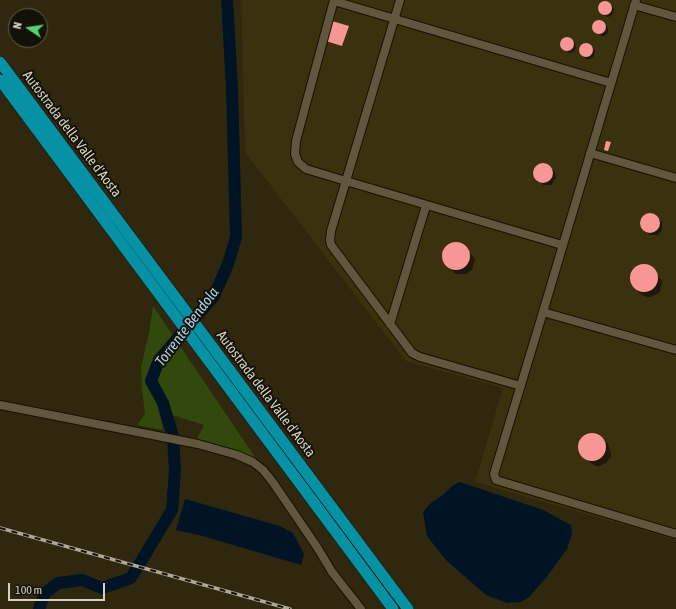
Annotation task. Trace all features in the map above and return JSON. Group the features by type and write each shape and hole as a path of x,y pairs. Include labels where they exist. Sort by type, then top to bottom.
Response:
{"highway":[{"name":"Autostrada della Valle d'Aosta","path":"0,62 165,294 186,330 394,609"},
{"name":"Autostrada della Valle d'Aosta","path":"0,80 165,294 192,320 408,609"}],"street":[{"path":"562,245 426,206 346,181 306,168 298,162 295,154 296,141 334,0 611,83"},
{"path":"400,0 331,231 331,245 412,353 420,357 521,386"},
{"path":"676,17 635,2 494,474 496,480 676,534"},
{"path":"590,153 676,178"},
{"path":"390,324 426,206"},
{"path":"543,312 676,350"},
{"path":"0,405 180,440 237,455 253,462 263,470 308,534 332,572 361,609"}],"shaded area":[{"path":"241,0 676,0 676,540 475,482 503,388 406,361 245,152"}],"green space":[{"path":"153,306 255,457 197,439 204,425 159,411 163,430 137,425 145,414 141,367 149,333"}],"water":[{"path":"460,482 543,510 571,525 572,534 567,549 546,578 529,597 521,602 507,603 486,595 446,560 427,536 423,512 431,503 443,495 452,486"},
{"path":"185,499 280,526 293,533 304,554 301,565 199,535 176,530"}],"building":[{"path":"602,1 608,1 612,5 612,11 608,15 602,15 598,11 598,5"},
{"path":"596,20 602,20 606,24 606,30 602,34 596,34 592,30 592,24"},
{"path":"332,21 349,26 342,46 326,41"},
{"path":"564,37 570,37 574,41 574,47 570,51 564,51 560,47 560,41"},
{"path":"583,43 589,43 593,47 593,53 589,57 583,57 579,53 579,47"},
{"path":"606,141 611,142 608,151 604,150"},
{"path":"543,163 550,166 553,173 550,180 543,183 536,180 533,173 536,166"},
{"path":"650,213 657,216 660,223 657,230 650,233 643,230 640,223 643,216"},
{"path":"456,242 462,243 466,246 469,250 469,262 466,266 462,269 456,270 450,269 446,266 443,262 442,256 443,250 446,246 450,243"},
{"path":"644,264 650,265 654,268 657,272 657,284 654,288 650,291 644,292 638,291 634,288 631,284 630,278 631,272 634,268 638,265"},
{"path":"592,433 598,434 602,437 605,441 605,453 602,457 598,460 592,461 586,460 582,457 579,453 578,447 579,441 582,437 586,434"}],"waterway":[{"name":"Torrente Bendola","path":"39,609 45,593 58,583 82,580 102,588 131,578 172,510 175,471 173,436 163,403 151,381 159,360 214,296 228,264 236,237 232,88 227,0"}],"railway":[{"path":"0,528 290,609"}]}
